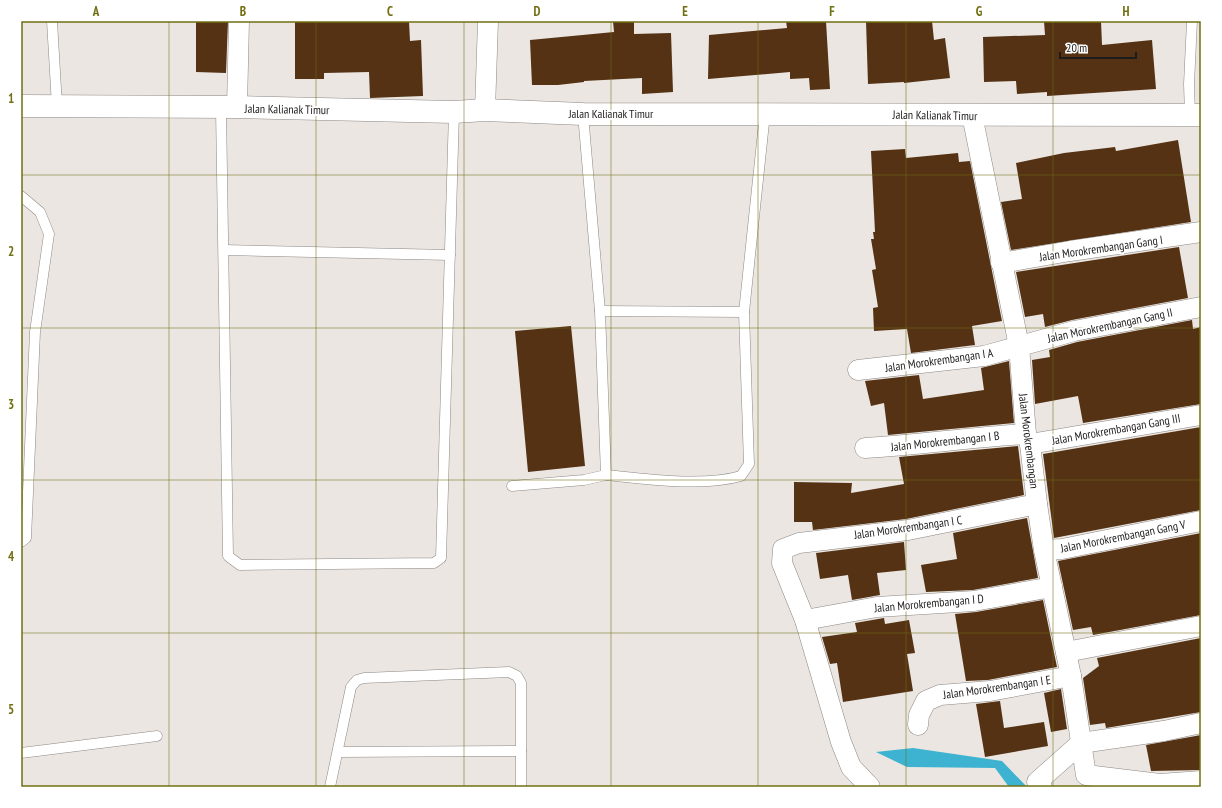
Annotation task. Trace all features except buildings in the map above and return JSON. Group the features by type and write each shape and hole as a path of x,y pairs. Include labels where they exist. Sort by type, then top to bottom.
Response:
{"highway":[{"name":"Jalan Kalianak Timur","path":"21,106 454,112 485,110 583,114 765,113 1195,115"}],"street":[{"path":"229,108 239,21"},
{"path":"485,110 488,21"},
{"name":"Jalan Morokrembangan","path":"972,115 1019,346 1028,439 1044,550 1071,676 1086,775 1160,784 1201,781"},
{"name":"Jalan Morokrembangan Gang I","path":"1001,263 1070,251 1201,232"},
{"name":"Jalan Morokrembangan Gang II","path":"1019,346 1074,331 1201,307"},
{"name":"Jalan Morokrembangan I A","path":"858,370 984,356 1019,346"},
{"name":"Jalan Morokrembangan Gang III","path":"1028,439 1201,414"},
{"name":"Jalan Morokrembangan I B","path":"865,448 911,446 974,437 1028,439"},
{"name":"Jalan Morokrembangan I C","path":"805,620 782,562 783,549 787,547 800,543 908,530 1037,504"},
{"name":"Jalan Morokrembangan Gang V","path":"1044,550 1069,547 1201,521"},
{"name":"Jalan Morokrembangan I D","path":"805,620 877,607 974,600 1052,587"},
{"path":"805,620 840,742 851,766 870,787"},
{"path":"1066,652 1201,626"},
{"name":"Jalan Morokrembangan I E","path":"918,725 919,715 926,701 940,695 990,691 1071,676"},
{"path":"1036,785 1082,743 1164,731 1201,722"}],"lane":[{"path":"52,21 57,106"},
{"path":"1192,21 1189,84 1195,115"},
{"path":"229,108 224,250 228,556 240,565 434,563 441,558 454,112"},
{"path":"512,486 584,480 606,475 657,480 726,480 741,476 749,464 744,312 765,113"},
{"path":"583,114 600,311 606,475"},
{"path":"21,196 40,212 49,234 35,332 26,538 21,542"},
{"path":"224,250 450,255"},
{"path":"600,311 744,312"},
{"path":"330,787 352,687 357,680 364,678 509,672 517,676 521,683 521,787"},
{"path":"21,753 157,736"},
{"path":"338,752 521,751"}],"water":[{"path":"913,748 1002,761 1027,787 1009,787 995,768 907,767 876,752"}]}
